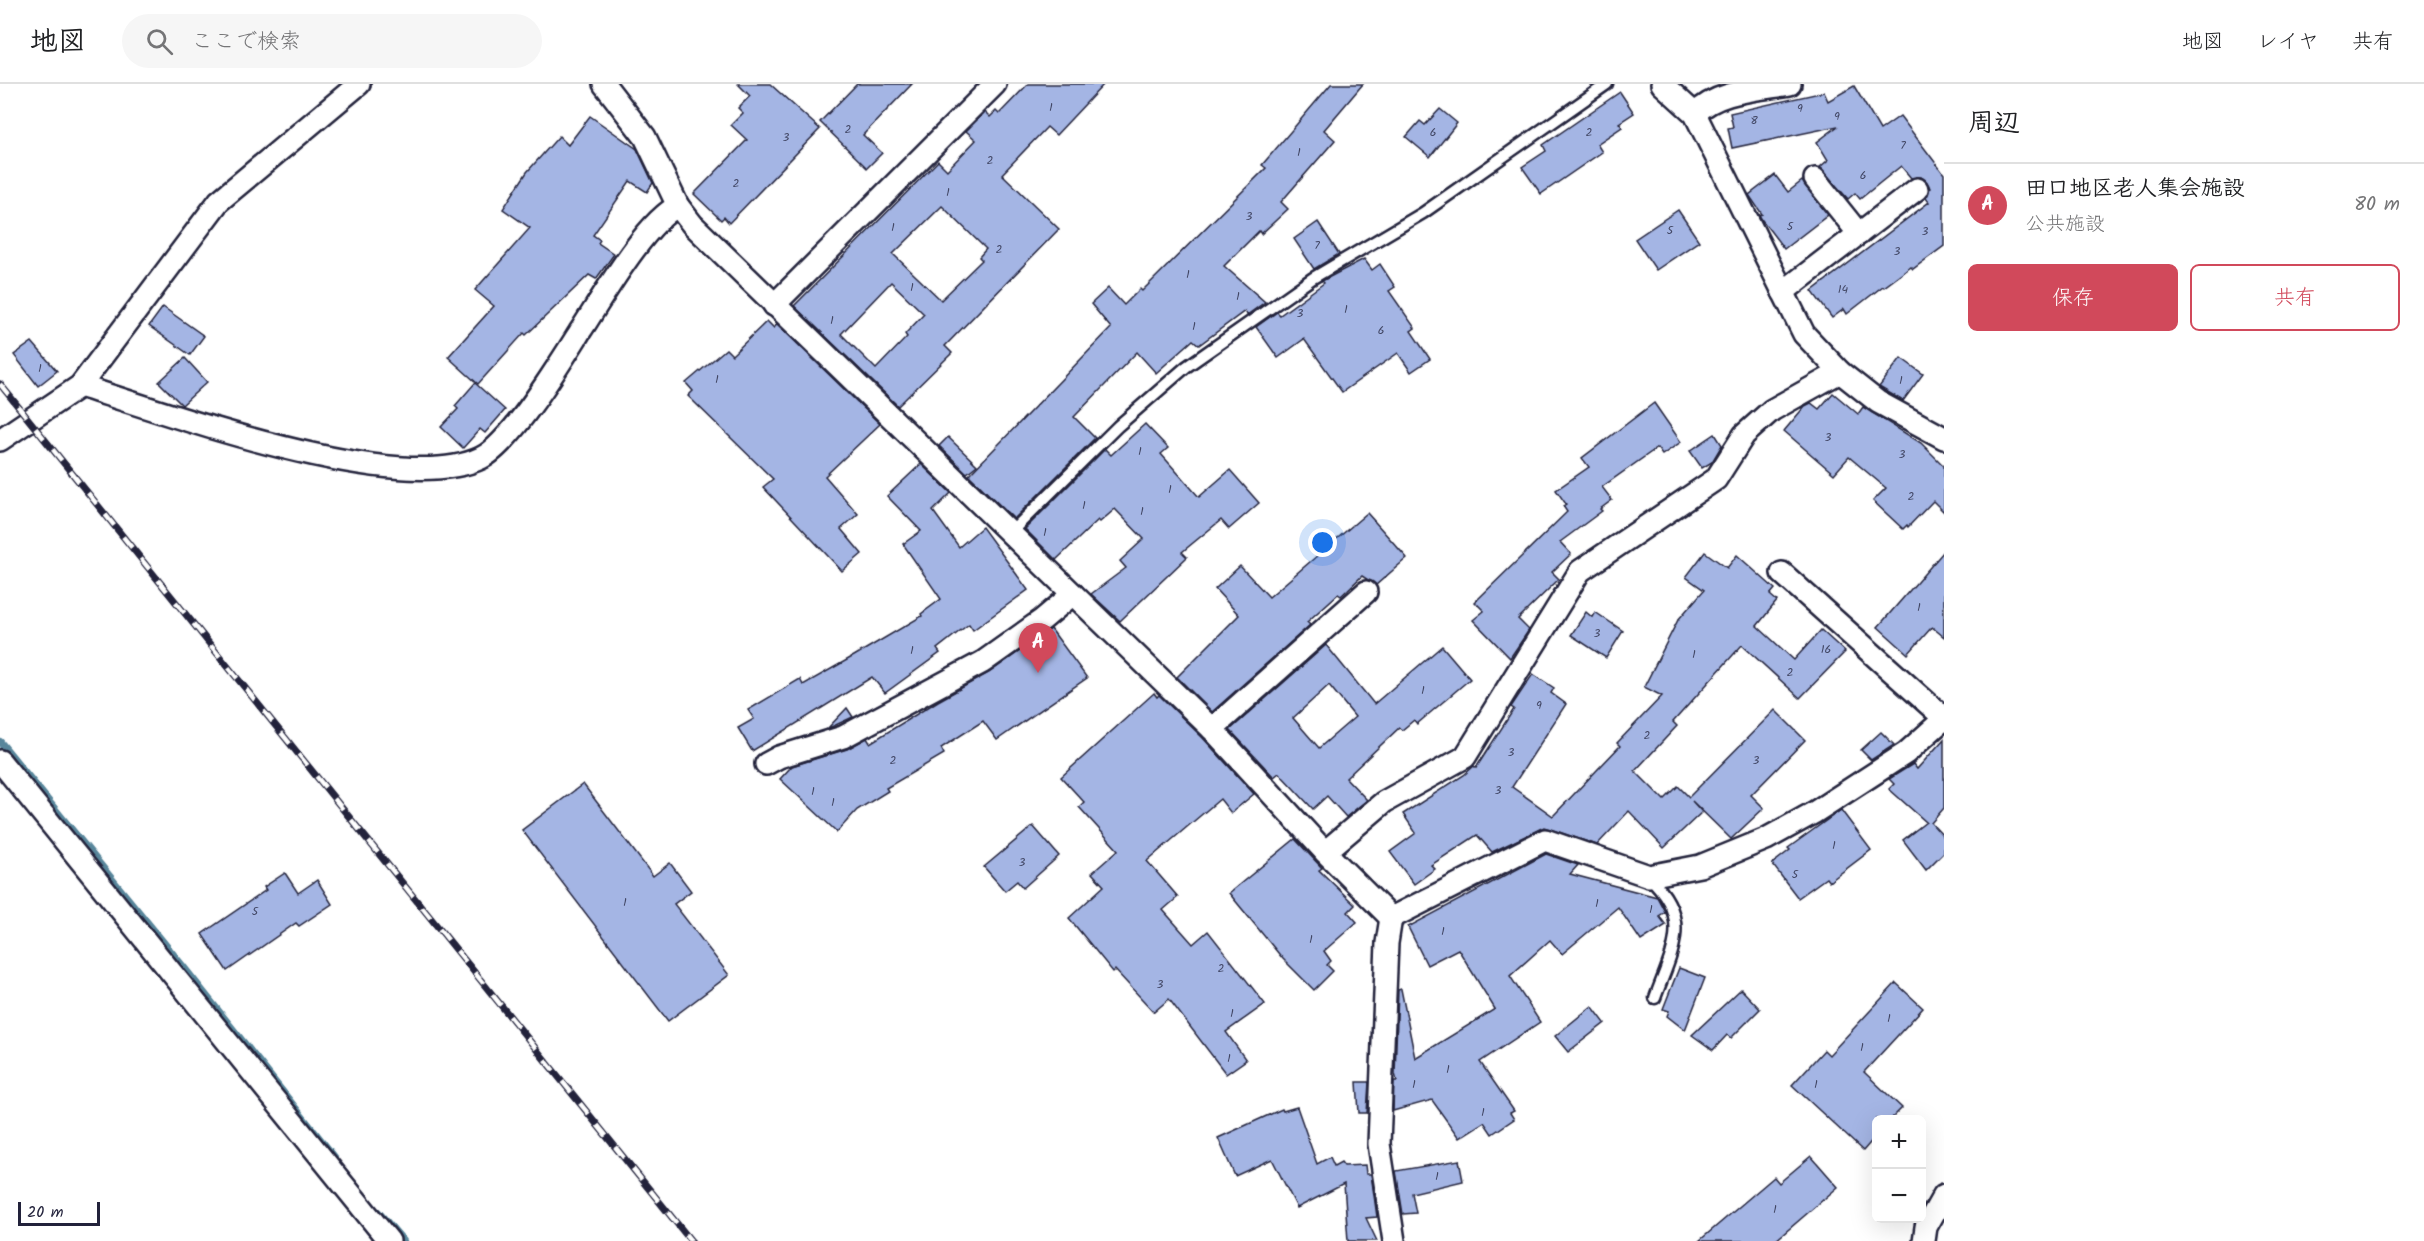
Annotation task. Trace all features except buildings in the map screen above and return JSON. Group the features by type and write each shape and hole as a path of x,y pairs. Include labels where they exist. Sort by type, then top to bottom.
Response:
{"street":[{"path":"0,440 80,386 219,201 358,84"},
{"path":"604,84 645,137 678,206 692,224 1212,729 1324,852 1391,918"},
{"path":"774,305 995,84"},
{"path":"1662,84 1695,114 1804,334 1840,372 1878,402 1944,438"},
{"path":"1695,114 1706,103 1720,97 1790,84"},
{"path":"1815,179 1859,234"},
{"path":"1783,292 1917,189"},
{"path":"80,386 196,422 317,455 370,466 428,469 462,465 483,458 528,409 659,219 678,206"},
{"path":"1324,852 1384,802 1465,758 1580,571 1716,480 1744,435 1772,410 1840,372"},
{"path":"1391,918 1545,840 1649,876 1700,866 1766,839 1815,812 1906,753 1944,718 1782,573"},
{"path":"1212,729 1366,592"},
{"path":"766,764 843,737 983,662 1042,620 1072,594"},
{"path":"0,761 389,1241"},
{"path":"1391,918 1387,954 1379,1144 1394,1241"},
{"path":"1924,1241 1926,1227 1944,1194"}],"lane":[{"path":"1009,534 1118,426 1186,367 1313,278 1424,213 1606,84"},
{"path":"1649,876 1664,891 1671,904 1678,932 1655,998"}],"waterway":[{"path":"0,742 334,1157"},
{"path":"378,1212 403,1241"}],"railway":[{"path":"0,384 691,1241"}],"place":[{"name":"田口地区老人集会施設","path":"1038,673"}]}
